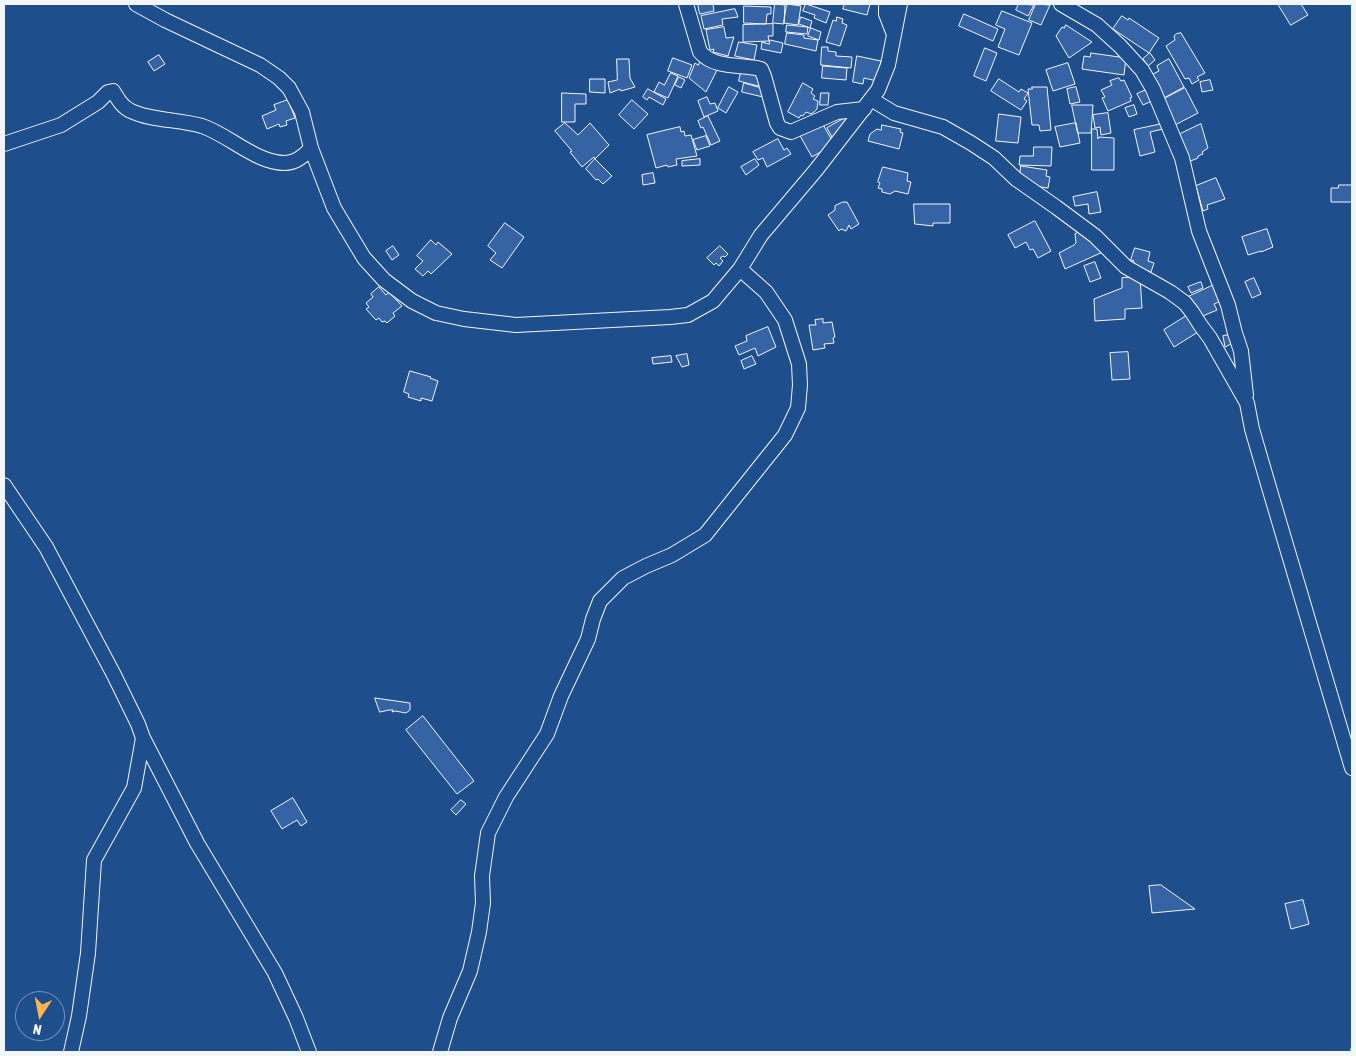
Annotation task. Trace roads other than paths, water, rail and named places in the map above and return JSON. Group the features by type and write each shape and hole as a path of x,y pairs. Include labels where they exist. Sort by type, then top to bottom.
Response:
{"street":[{"path":"136,4 165,20 260,65 280,78 289,88 302,112 311,148 334,208 364,258 384,280 412,301 436,313 464,319 516,325 602,322 688,315 713,300 740,269 761,235 816,170 878,90 888,65 900,4"},
{"path":"686,4 700,52 705,58 713,62 749,66 760,70 764,76 771,105 780,128 791,132 837,112 867,104 943,127 994,158 1016,179 1095,236 1126,267 1185,303 1210,338 1247,403"},
{"path":"886,4 886,14 894,33"},
{"path":"1061,4 1096,25 1120,46 1142,70 1153,89 1182,158 1199,231 1228,305 1241,351 1252,429 1352,768"},
{"path":"4,144 61,125 98,102 111,91 129,110 141,115 202,127 268,160 287,163 302,158 311,148"},
{"path":"440,1052 450,1018 470,971 479,932 483,902 482,876 488,833 506,797 547,734 560,696 588,639 600,601 624,578 672,555 705,535 785,435 798,408 799,364 785,320 766,292 740,269"},
{"path":"4,485 46,547 114,675 143,738 196,843 275,973 309,1052"},
{"path":"71,1052 79,1016 88,952 94,860 134,788 143,738"}]}
